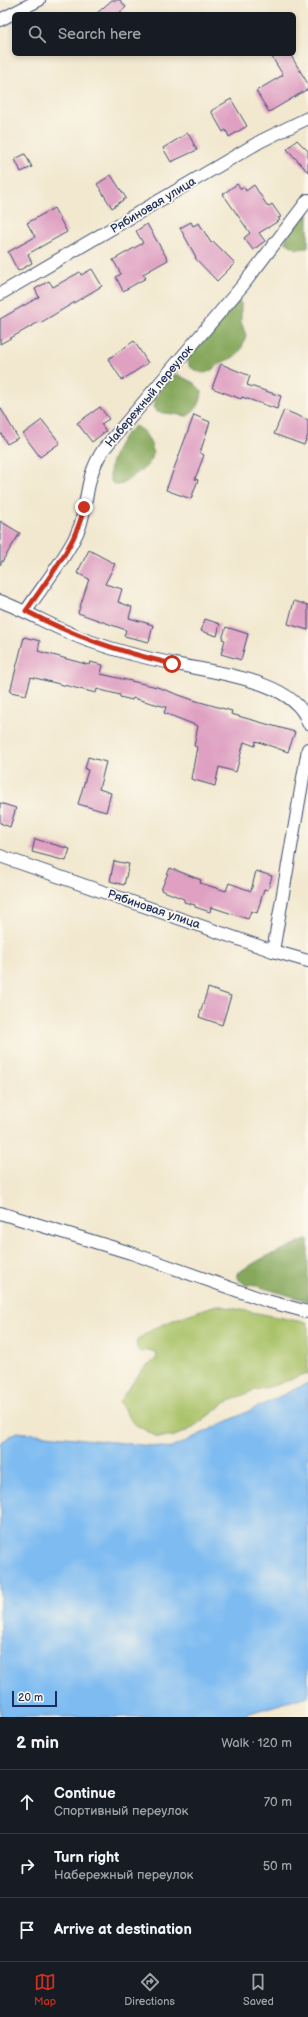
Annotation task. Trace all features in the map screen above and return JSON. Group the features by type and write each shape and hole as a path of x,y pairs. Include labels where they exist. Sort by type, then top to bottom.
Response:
{"street":[{"path":"16,12 39,0"},
{"path":"0,20 12,14"},
{"name":"Рябиновая улица","path":"0,294 261,141 308,118"},
{"name":"Набережный переулок","path":"26,611 74,539 80,524 91,472 103,450 243,286 308,200"},
{"path":"0,601 26,611 73,634 109,648 255,682 279,692 294,701 304,712 308,723"},
{"path":"273,951 308,749"},
{"name":"Рябиновая улица","path":"0,856 273,951 308,961"},
{"path":"0,1213 131,1253 267,1301 308,1312"}],"green space":[{"path":"308,208 308,248 297,249 285,242 287,236"},
{"path":"236,299 241,303 241,322 246,335 240,350 234,357 223,362 210,371 204,373 195,370 189,366 188,358"},
{"path":"176,374 194,383 202,391 198,406 187,416 157,412 153,407 161,389 168,380"},
{"path":"135,426 148,437 153,452 152,457 143,469 125,482 119,485 114,484 110,479 112,461 120,442"},
{"path":"308,1239 308,1301 257,1286 246,1285 237,1278 237,1273 263,1258"},
{"path":"216,1305 308,1323 308,1374 252,1391 225,1403 189,1430 172,1437 157,1437 133,1423 119,1402 142,1370 156,1359 157,1353 149,1350 140,1352 137,1348 136,1342 151,1330"}],"water":[{"path":"308,1383 308,1696 236,1717 0,1717 0,1443 17,1432 171,1448"}],"building":[{"path":"112,0 120,0 126,7 120,12 98,12"},
{"path":"271,56 291,56 308,84 308,89 269,112 256,91 283,75"},
{"path":"231,99 247,126 229,137 226,130 223,132 211,111"},
{"path":"188,133 197,150 171,162 163,148"},
{"path":"297,140 308,151 308,172 287,149"},
{"path":"25,154 32,167 21,172 15,159"},
{"path":"111,175 126,198 112,208 97,184"},
{"path":"237,184 241,189 244,187 246,191 254,185 268,207 272,204 281,217 278,218 280,220 259,233 265,241 253,250 244,238 250,233 223,194"},
{"path":"54,208 67,232 28,254 32,263 18,271 8,252 35,237 27,223"},
{"path":"191,222 193,226 199,223 211,243 213,241 235,263 217,281 195,258 196,257 180,228"},
{"path":"147,224 168,260 143,274 146,278 123,291 116,277 121,274 113,260 143,243 136,231"},
{"path":"92,269 102,286 40,323 39,322 0,344 0,319 39,297 35,289 49,281 53,287 80,272 81,275"},
{"path":"134,341 148,363 122,380 108,359"},
{"path":"221,364 250,376 247,385 281,396 277,409 242,397 241,399 212,388"},
{"path":"0,407 18,438 7,444 0,432"},
{"path":"100,407 109,419 101,424 106,431 92,442 77,423"},
{"path":"284,410 308,420 308,435 304,445 274,434"},
{"path":"194,415 210,422 200,453 204,455 195,479 198,480 191,499 166,490"},
{"path":"42,420 60,443 40,457 23,434"},
{"path":"0,521 20,533 0,565"},
{"path":"89,550 115,564 105,584 122,589 118,602 132,607 129,618 153,625 149,642 124,636 126,630 78,613 89,579 77,573"},
{"path":"294,601 308,605 308,630 288,624"},
{"path":"205,619 220,624 217,636 201,631"},
{"path":"226,627 248,634 241,660 221,654 225,640 222,639"},
{"path":"24,637 40,641 38,651 89,665 90,662 103,665 101,674 157,687 193,700 232,711 231,714 295,732 288,752 256,741 255,746 244,742 236,772 219,767 215,786 191,779 197,747 194,746 198,726 164,713 166,707 133,698 132,700 120,697 120,695 97,689 96,693 31,677 26,695 10,692"},
{"path":"88,757 106,762 99,789 111,793 106,812 78,804 88,770 85,769"},
{"path":"0,803 16,808 10,827 0,823"},
{"path":"35,839 70,849 66,861 32,852"},
{"path":"114,861 129,864 124,885 110,881"},
{"path":"170,868 201,880 200,883 226,891 229,883 251,891 256,871 272,876 268,890 264,889 257,913 251,911 248,919 211,907 210,912 195,907 195,905 184,902 184,899 161,890"},
{"path":"208,988 231,996 222,1025 199,1017"}],"route":[{"path":"84,507 80,524 74,539 26,611 52,625 92,642 172,664"}]}
